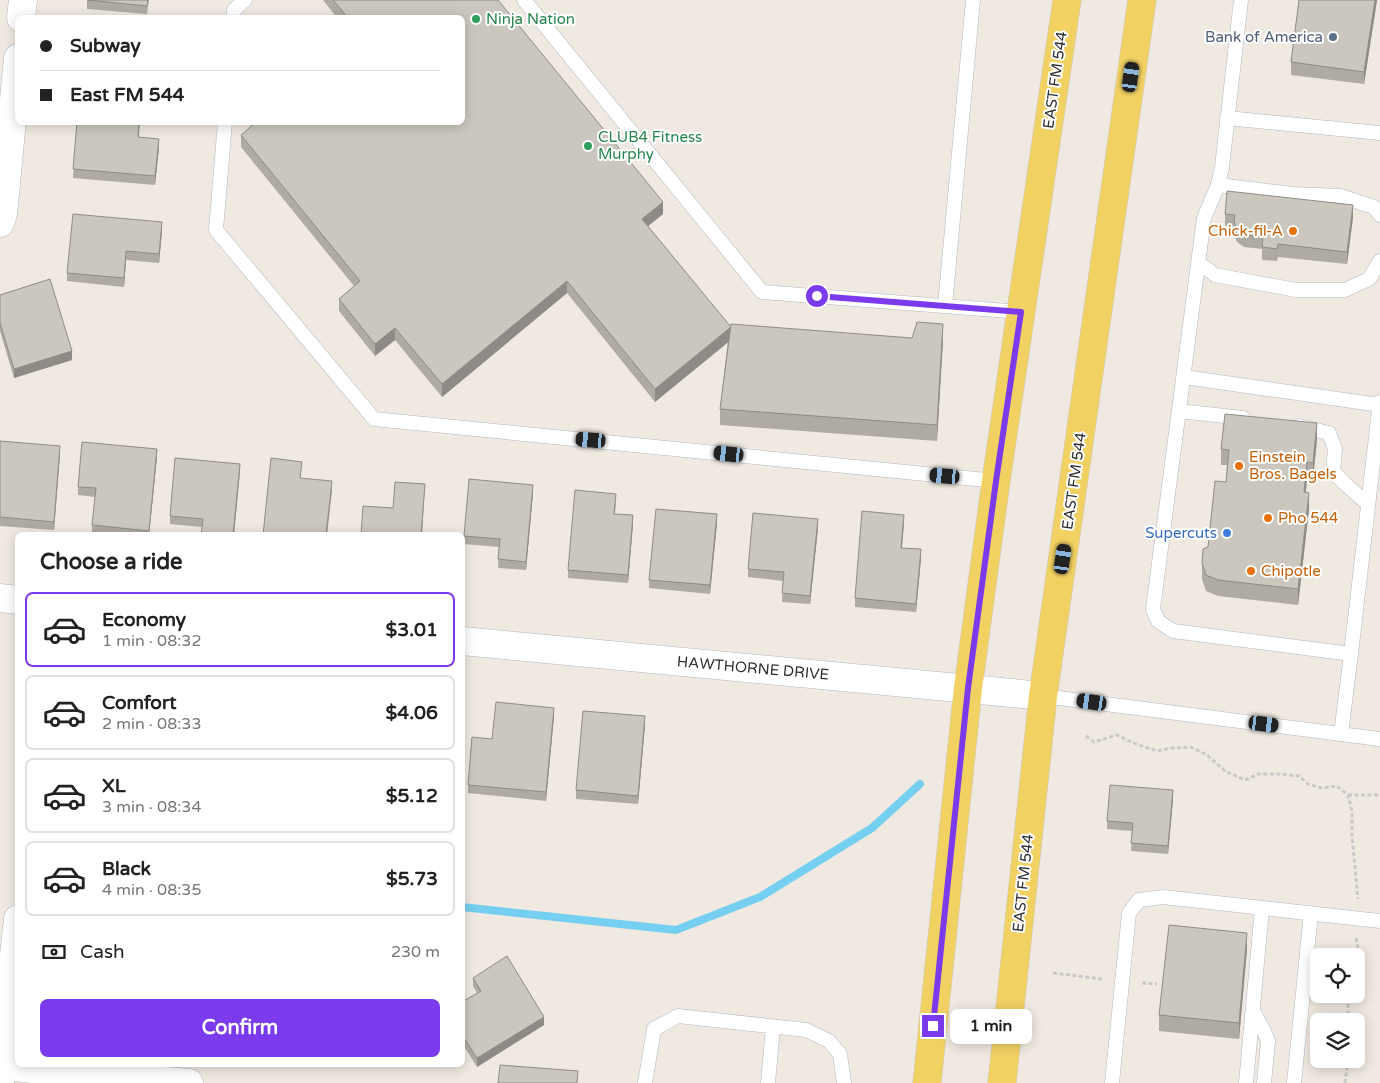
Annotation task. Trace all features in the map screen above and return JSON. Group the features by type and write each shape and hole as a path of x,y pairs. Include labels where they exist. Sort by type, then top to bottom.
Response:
{"main road":[{"name":"EAST FM 544","path":"928,1083 968,688 996,481 1067,0"},
{"name":"EAST FM 544","path":"1002,1083 1043,696 1142,0"}],"street":[{"path":"21,15 23,0"},
{"path":"0,223 3,214 15,89"},
{"path":"0,598 15,600"},
{"name":"HAWTHORNE DRIVE","path":"465,641 1043,696"},
{"path":"15,929 7,955 1,1074 47,1071 189,1083"}],"lane":[{"path":"233,15 234,10 245,0"},
{"path":"524,0 762,292 1021,312"},
{"path":"945,306 973,0"},
{"path":"1241,0 1222,167 1218,185 1204,218 1153,609 1158,622 1173,631 1351,654"},
{"path":"1227,118 1380,132"},
{"path":"225,125 216,230 374,419 996,481"},
{"path":"1218,185 1292,194 1340,196 1374,207 1380,215"},
{"path":"1199,263 1215,275 1296,290 1345,290 1370,279 1380,261"},
{"path":"1184,377 1380,404 1341,734"},
{"path":"1179,411 1252,419"},
{"path":"1289,425 1330,433 1335,449 1333,470 1344,483 1368,504"},
{"path":"1043,696 1380,739"},
{"path":"1112,1083 1129,913 1139,900 1163,897 1380,921"},
{"path":"1246,1083 1262,908"},
{"path":"1294,1083 1311,913"},
{"path":"1252,1010 1268,1041 1264,1083"},
{"path":"645,1083 654,1029 678,1016 806,1030 829,1041 840,1054 844,1083"},
{"path":"768,1083 773,1026"}],"path":[{"path":"1086,736 1094,742 1117,735 1157,751 1191,747 1208,755 1225,771 1245,780 1258,774 1278,774 1299,776 1308,784 1322,788 1337,786 1348,795 1352,812 1352,835 1358,902"},
{"path":"1348,795 1380,795"},
{"path":"1355,934 1358,948"},
{"path":"1053,973 1106,979"},
{"path":"1134,982 1156,984"},
{"path":"1345,1083 1347,1068"}],"building":[{"path":"87,0 148,0 147,6"},
{"path":"333,0 498,0 663,202 642,219 731,327 655,389 567,281 442,384 395,328 375,344 339,299 360,281 241,135 253,125 465,125 465,15 346,15"},
{"name":"Bank of America","path":"1299,0 1375,0 1364,72 1291,62"},
{"path":"77,125 139,125 138,137 159,139 155,176 73,169"},
{"name":"Chick-fil-A","path":"1227,191 1353,205 1347,252 1278,244 1277,249 1262,247 1263,237 1244,235 1237,229 1234,222 1235,215 1225,214"},
{"path":"73,214 162,222 159,254 126,251 124,278 67,273"},
{"path":"50,279 72,351 14,369 0,323 0,295"},
{"path":"917,322 943,324 937,425 720,409 731,324 912,338"},
{"path":"1225,414 1317,423 1313,463 1307,462 1304,492 1309,493 1298,589 1218,580 1206,575 1202,563 1203,549 1208,547 1215,481 1226,482 1229,450 1221,449"},
{"path":"0,441 60,446 54,522 0,517"},
{"path":"82,442 157,449 149,531 92,525 96,488 78,487"},
{"path":"175,458 240,464 233,532 201,532 203,519 170,516"},
{"path":"271,458 302,462 300,478 332,481 326,532 263,532"},
{"path":"469,479 533,485 526,562 498,559 500,539 465,536"},
{"path":"395,482 425,484 421,532 361,532 363,506 393,508"},
{"path":"575,490 616,494 614,514 633,515 628,575 568,570"},
{"path":"656,509 717,514 710,585 649,580"},
{"path":"862,511 904,515 901,548 921,549 916,604 855,598"},
{"path":"753,513 818,519 810,596 782,593 784,572 748,569"},
{"path":"496,702 554,708 546,792 468,785 472,737 492,739"},
{"path":"583,711 645,716 638,796 576,790"},
{"path":"1110,785 1173,790 1168,846 1131,843 1133,823 1107,821"},
{"path":"1169,925 1247,933 1239,1023 1159,1015"},
{"path":"507,956 544,1017 477,1058 465,1040 465,1000 481,991 473,978"},
{"path":"500,1065 578,1071 577,1083 498,1083"}],"waterway":[{"path":"465,907 676,930 760,897 872,828 920,784"}],"place":[{"name":"Ninja Nation","path":"476,19"},
{"name":"Bank of America","path":"1333,37"},
{"name":"CLUB4 Fitness Murphy","path":"588,146"},
{"name":"Chick-fil-A","path":"1293,231"},
{"name":"Einstein Bros. Bagels","path":"1239,466"},
{"name":"Pho 544","path":"1268,518"},
{"name":"Supercuts","path":"1227,533"},
{"name":"Chipotle","path":"1251,571"}],"route":[{"path":"817,296 1021,312 968,688 933,1026"}]}
